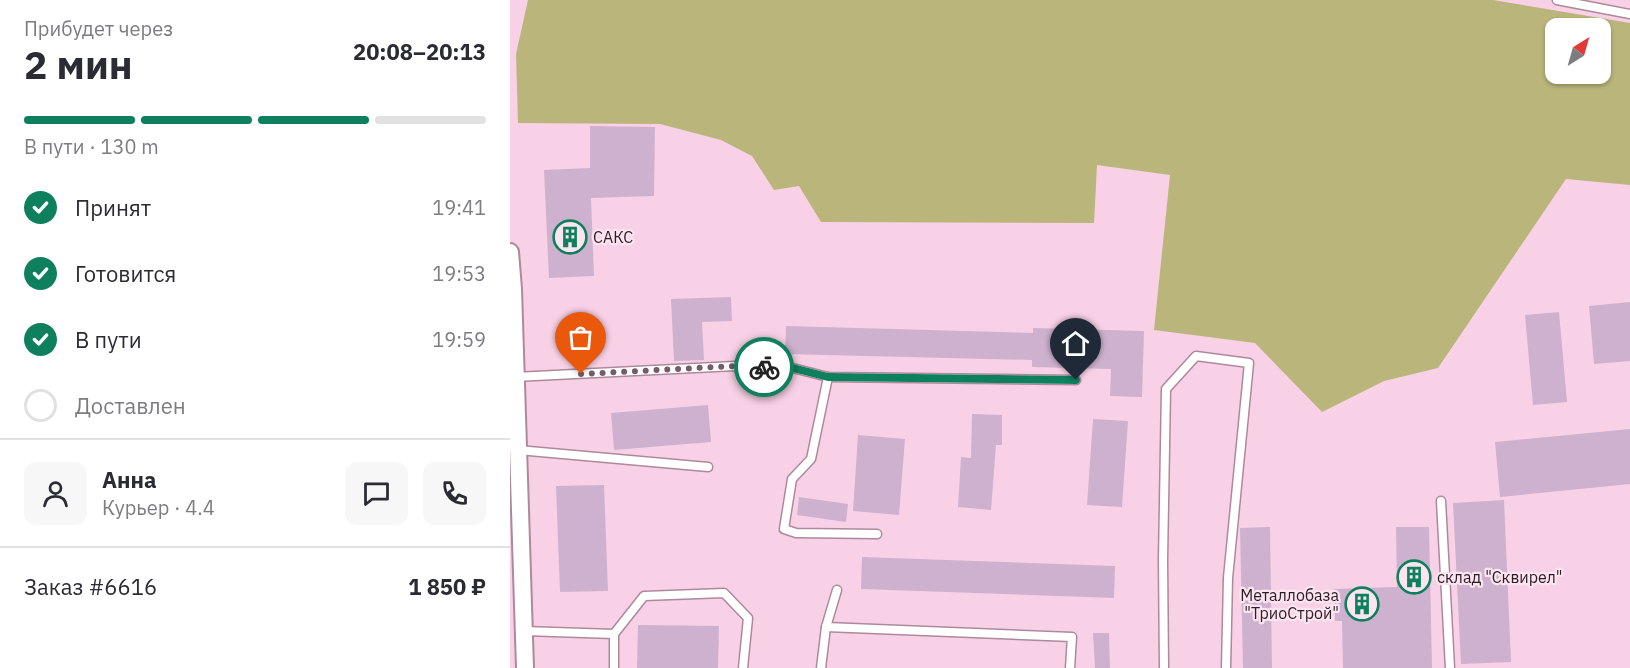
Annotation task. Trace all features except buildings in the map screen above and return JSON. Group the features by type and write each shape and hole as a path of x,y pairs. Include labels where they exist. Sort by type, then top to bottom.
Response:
{"street":[{"path":"510,252 525,668"}],"lane":[{"path":"1557,0 1630,14"},
{"path":"1164,668 1166,389 1196,356 1249,363 1227,578 1226,668"},
{"path":"515,377 735,366 789,367 828,377 1076,380"},
{"path":"828,377 811,459 792,479 784,529 796,533 877,534"},
{"path":"518,450 708,467"},
{"path":"1441,501 1450,668"},
{"path":"821,668 826,627 837,590"},
{"path":"614,668 615,634 644,596 724,593 748,618 743,668"},
{"path":"826,627 1072,637 1070,668"},
{"path":"524,632 615,634"}],"shaded area":[{"path":"528,0 1493,0 1600,18 1545,18 1545,84 1611,84 1611,20 1630,23 1630,185 1566,179 1438,368 1384,381 1322,412 1255,343 1154,330 1170,175 1097,165 1094,223 821,222 799,186 774,190 752,156 721,140 660,124 518,123 516,54"}],"way so far":[{"path":"581,374 735,366 764,367"}],"place":[{"name":"САКС","path":"570,237"},
{"name":"склад \"Сквирел\"","path":"1414,577"},
{"name":"Металлобаза \"ТриоСтрой\"","path":"1362,604"}],"route":[{"path":"764,367 789,367 828,377 1076,380"}]}
